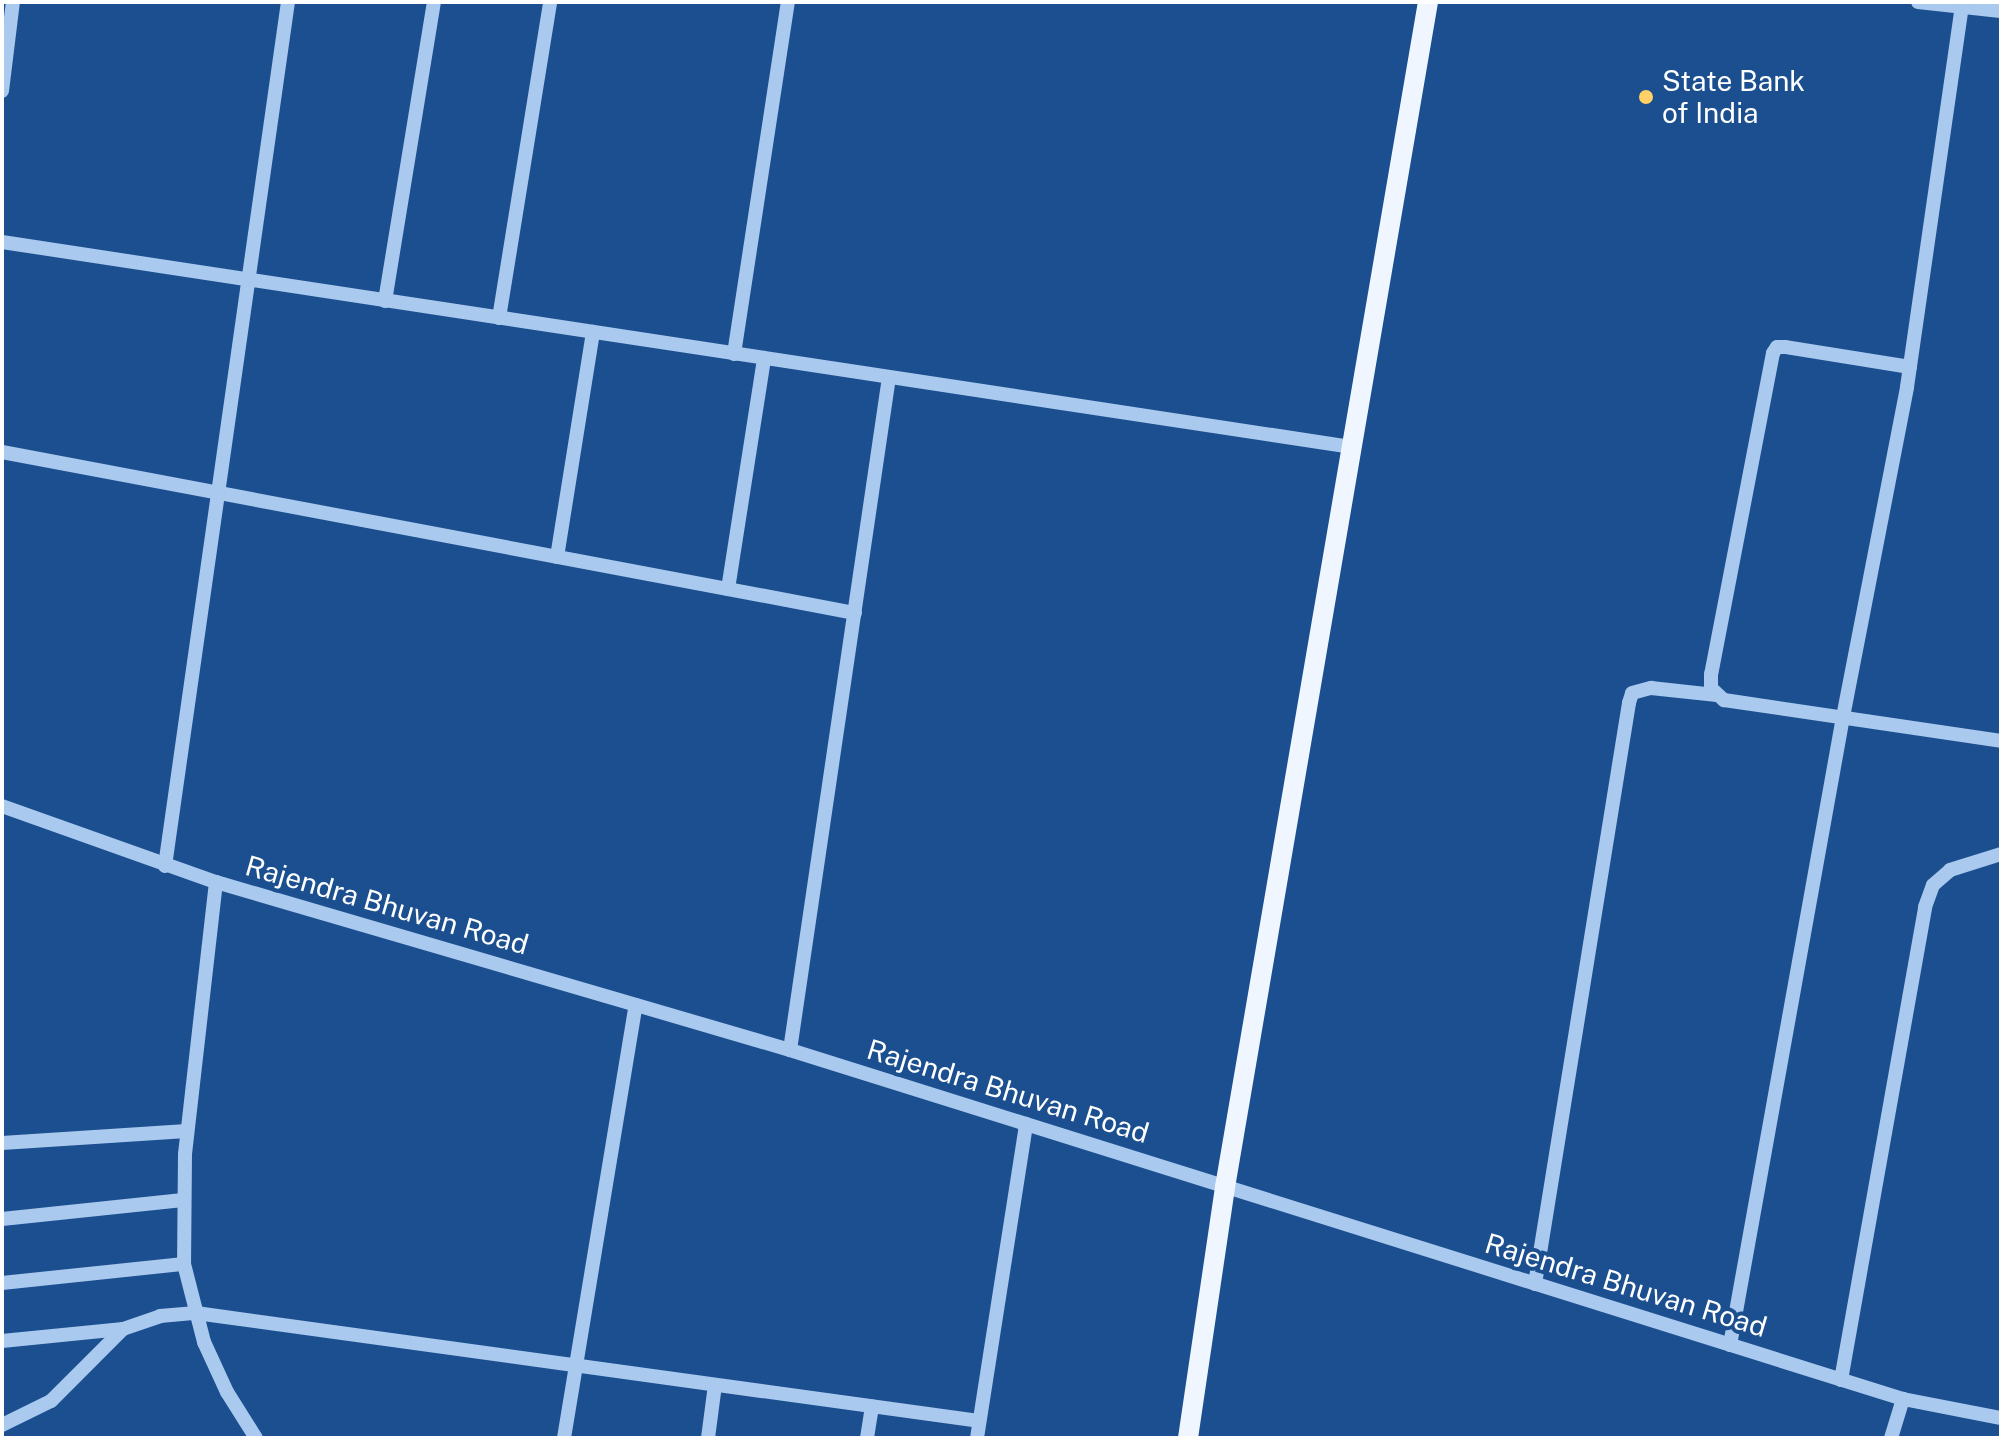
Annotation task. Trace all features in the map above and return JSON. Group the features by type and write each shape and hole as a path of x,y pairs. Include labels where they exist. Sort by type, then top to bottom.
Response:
{"main road":[{"path":"1188,1438 1225,1187 1428,2"}],"street":[{"path":"2,91 13,2"},
{"path":"165,866 288,2"},
{"path":"385,301 434,2"},
{"path":"499,318 550,2"},
{"path":"734,354 788,2"},
{"path":"1918,2 2001,11"},
{"path":"1730,1345 1843,717 1910,367 1962,7"},
{"path":"2,242 1351,447"},
{"path":"557,557 593,332"},
{"path":"1715,695 1711,674 1773,353 1777,347 1785,347 1910,367"},
{"path":"728,589 764,358"},
{"path":"790,1050 889,377"},
{"path":"2,452 855,613"},
{"path":"1535,1284 1632,693 1651,688 1715,695 1724,700 2001,741"},
{"name":"Rajendra Bhuvan Road","path":"2,806 216,882 790,1050 1903,1399 2001,1418"},
{"path":"1841,1380 1925,907 1933,885 1950,870 2001,854"},
{"path":"216,882 187,1131 183,1200 184,1264 196,1313 227,1392 256,1438"},
{"path":"564,1438 636,1005"},
{"path":"977,1438 1026,1124"},
{"path":"2,1143 187,1131"},
{"path":"2,1219 183,1200"},
{"path":"2,1283 184,1264"},
{"path":"2,1341 123,1329 160,1316 196,1313 979,1421"},
{"path":"2,1425 51,1401 123,1329"},
{"path":"708,1438 715,1385"},
{"path":"1891,1438 1903,1399"},
{"path":"867,1438 872,1406"}],"place":[{"name":"State Bank of India","path":"1646,97"}]}
